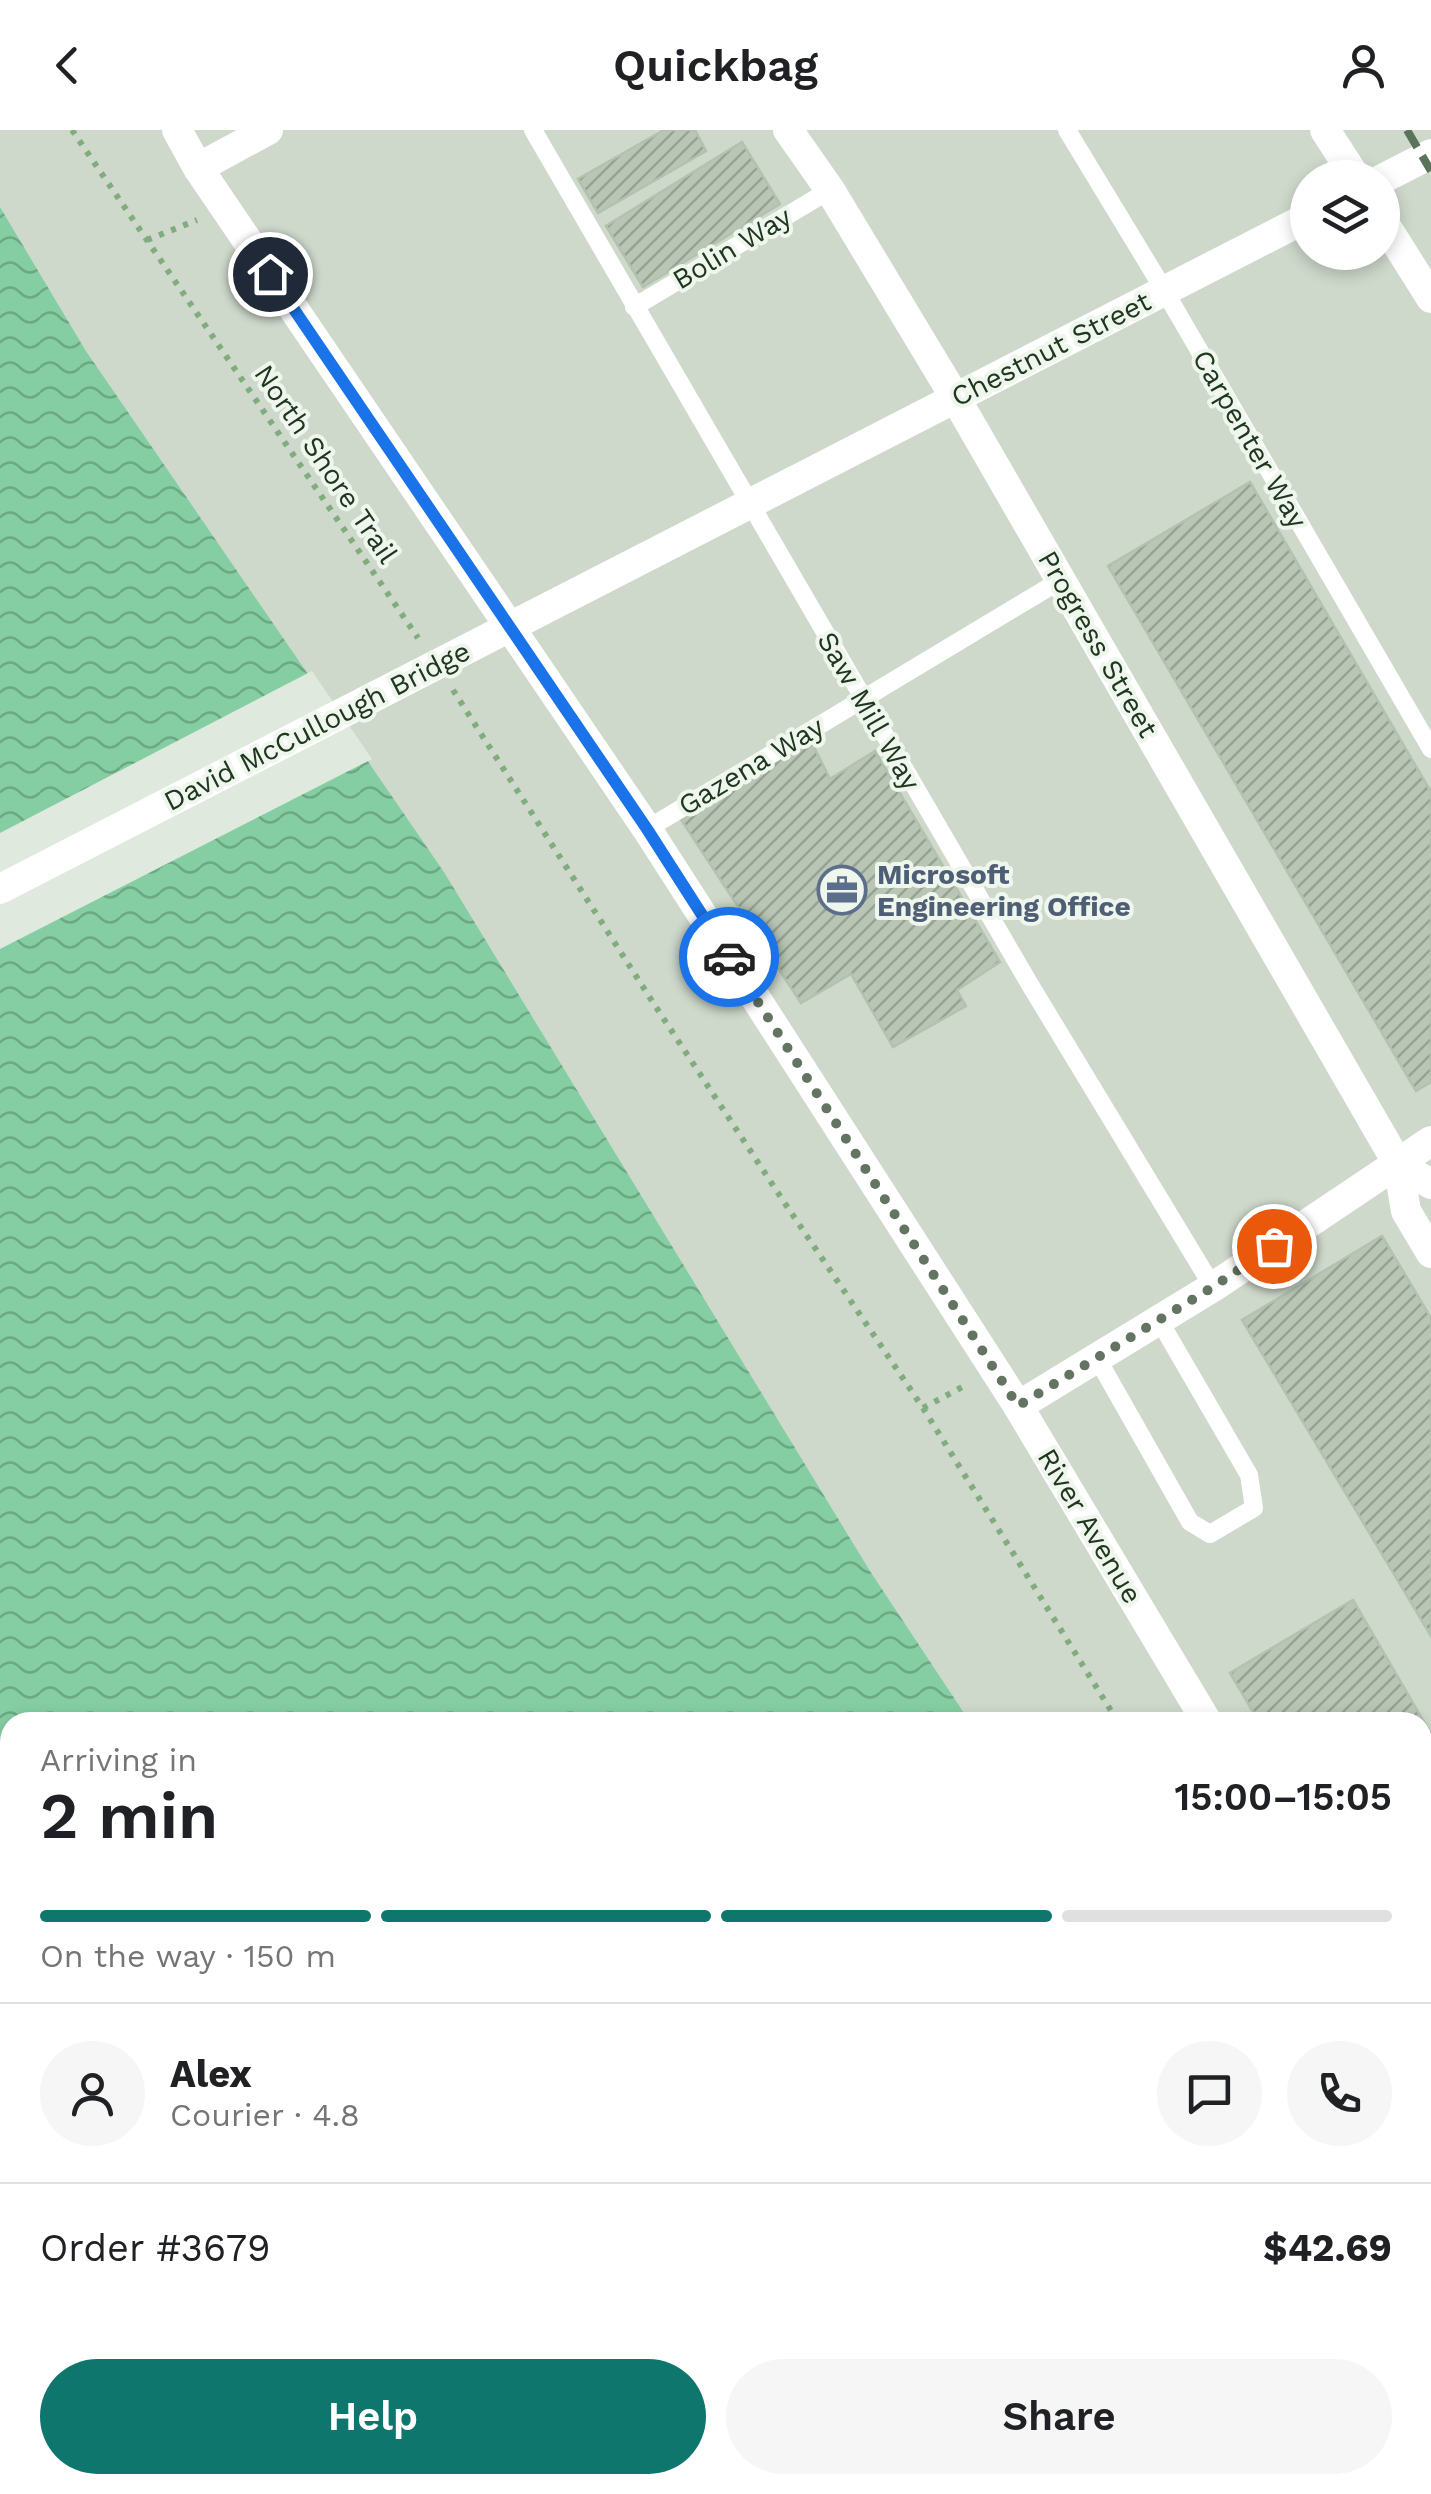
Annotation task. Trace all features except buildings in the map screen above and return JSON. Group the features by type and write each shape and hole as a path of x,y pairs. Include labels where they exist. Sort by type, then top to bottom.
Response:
{"street":[{"name":"River Avenue","path":"177,130 198,168 647,829 1018,1406 1201,1712"},
{"path":"198,168 268,130"},
{"name":"Progress Street","path":"788,130 830,190 956,399 1398,1164 1406,1211 1431,1253"},
{"path":"1326,130 1345,160"},
{"path":"1400,170 1431,154"},
{"name":"Chestnut Street","path":"794,480 1290,226"},
{"path":"1400,249 1431,298"},
{"name":"David McCullough Bridge","path":"0,889 794,480"},
{"path":"1018,1406 1213,1287 1431,1141"},
{"name":"Progress Street","path":"1398,1164 1431,1184"}],"lane":[{"name":"Saw Mill Way","path":"533,130 1028,983 1213,1287"},
{"name":"Carpenter Way","path":"1067,130 1431,749"},
{"name":"Bolin Way","path":"634,306 830,190"},
{"name":"Gazena Way","path":"647,829 1061,580"},
{"path":"1097,1358 1190,1522 1210,1534 1254,1508 1249,1475 1159,1320"}],"path":[{"name":"North Shore Trail","path":"72,130 420,642"},
{"path":"147,240 226,208"},
{"path":"453,690 662,1017 923,1408 1112,1712"},
{"path":"923,1408 995,1370"}],"shaded area":[{"path":"0,130 1431,130 1431,1712 963,1712 870,1571 444,872 86,351 0,207"}],"water":[{"path":"0,207 86,351 444,872 870,1571 963,1712 0,1712"}],"pier":[{"path":"312,671 372,759 0,949 0,833"}],"railway":[{"path":"1407,130 1431,171"}],"way so far":[{"path":"729,957 1018,1406 1274,1246"}],"place":[{"name":"Microsoft Engineering Office","path":"842,890"}],"route":[{"path":"270,274 647,829 729,957"}]}
